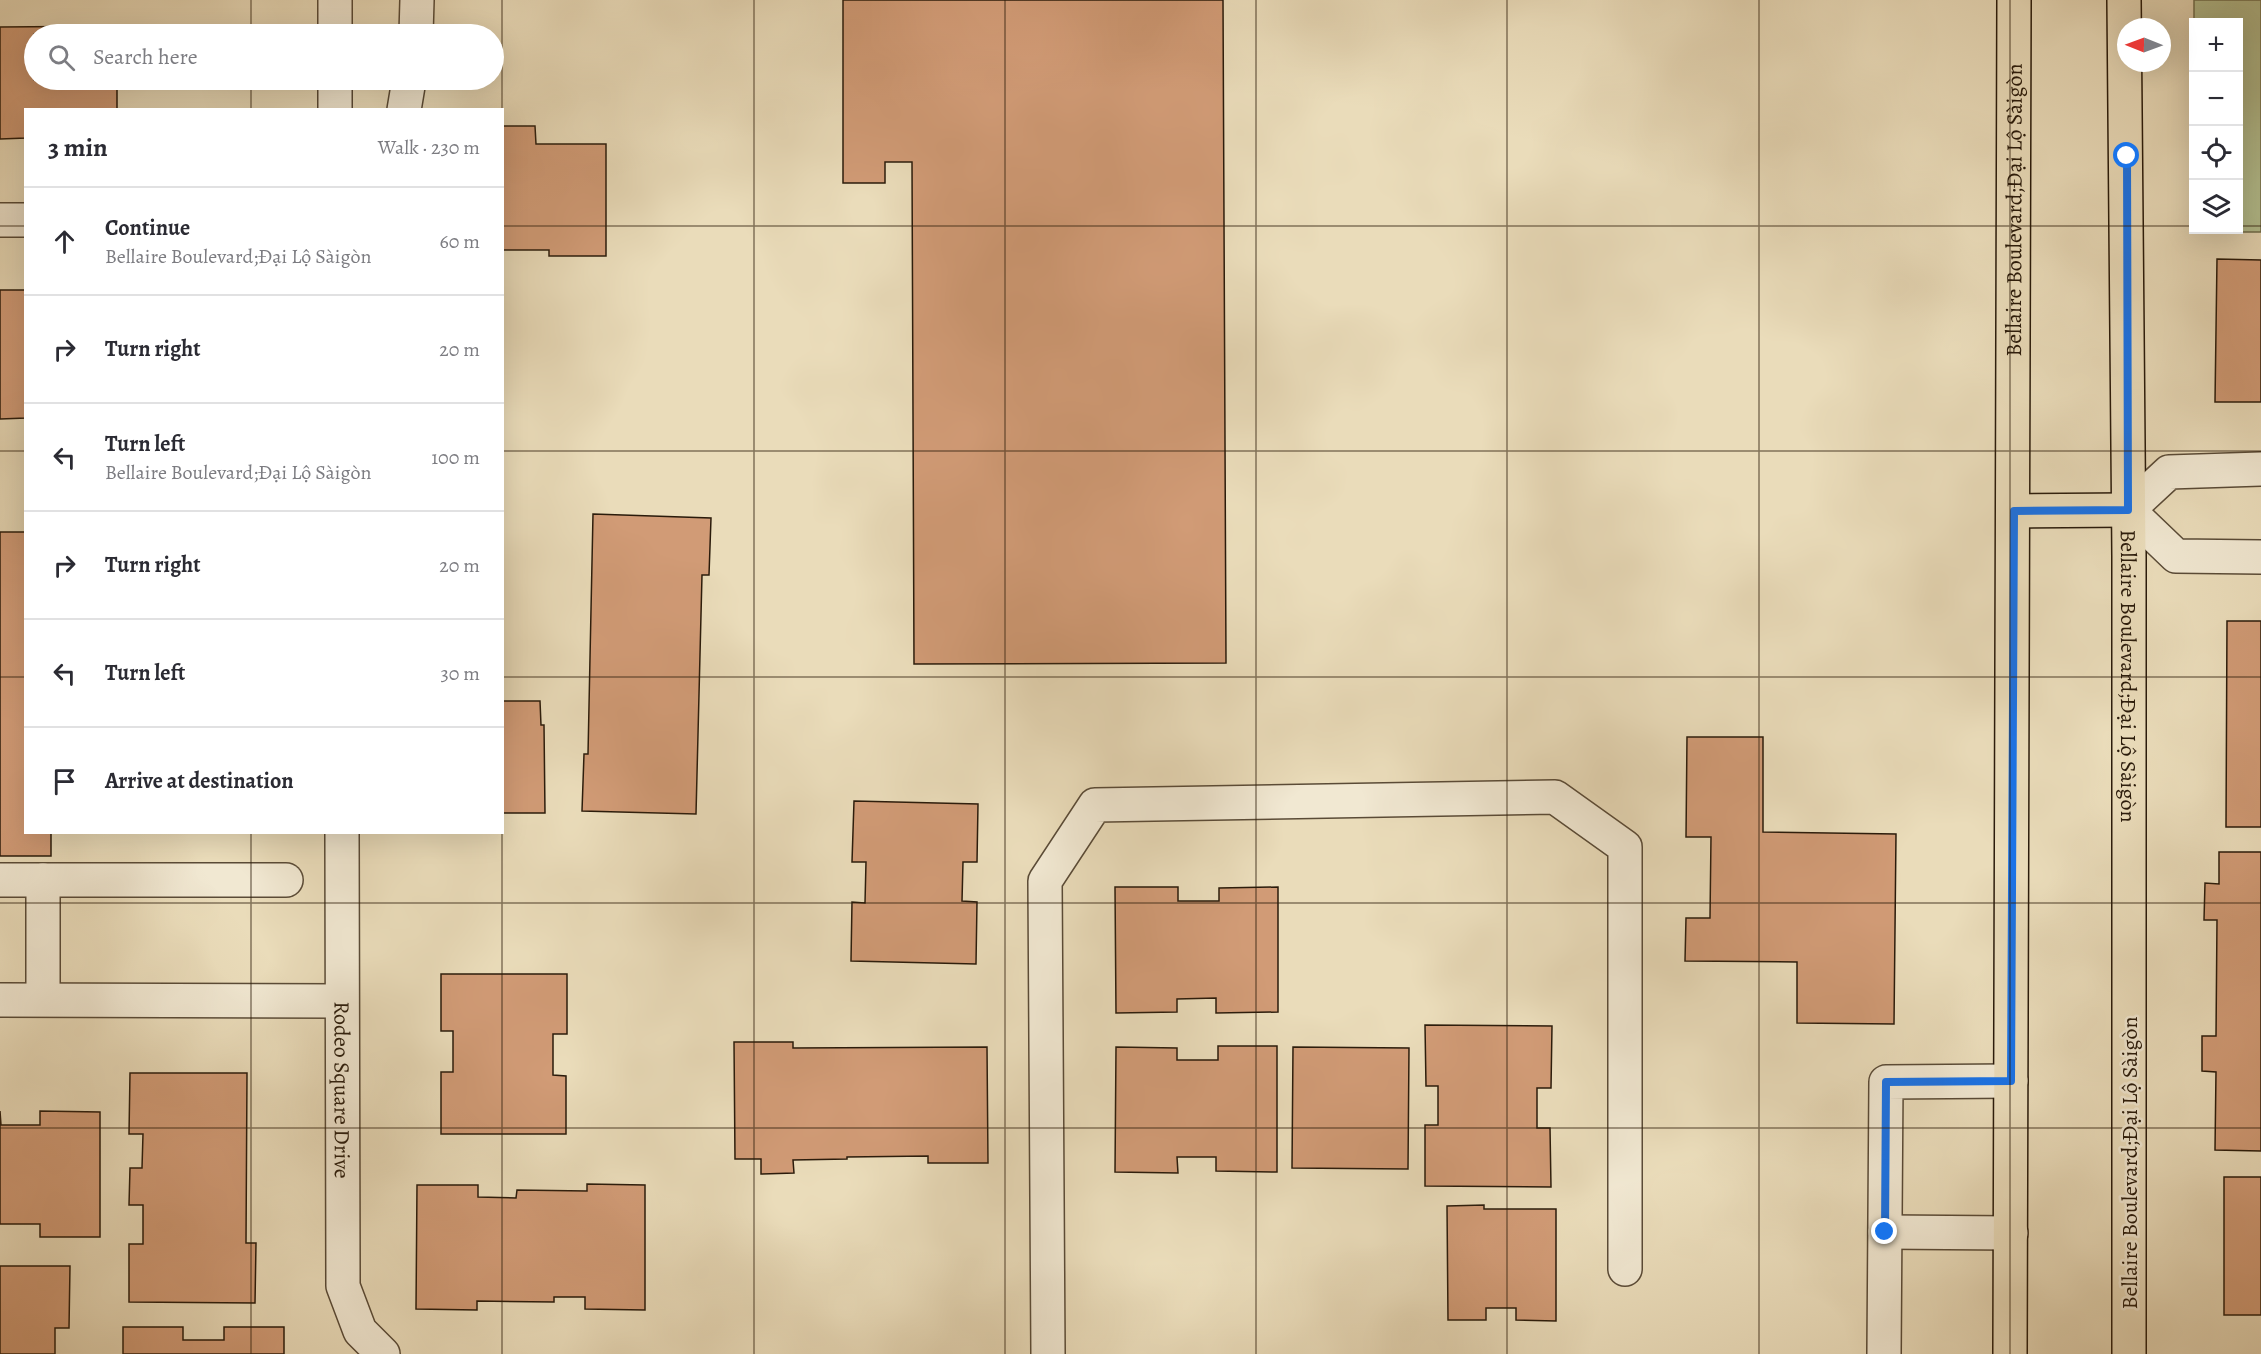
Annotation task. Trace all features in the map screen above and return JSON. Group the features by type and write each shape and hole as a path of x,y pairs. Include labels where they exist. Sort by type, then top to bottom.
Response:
{"main road":[{"name":"Bellaire Boulevard;Đại Lộ Sàigòn","path":"2010,1354 2014,0"},
{"name":"Bellaire Boulevard;Đại Lộ Sàigòn","path":"2124,0 2128,510 2129,1354"},
{"path":"2014,511 2128,510"}],"street":[{"path":"335,0 335,24"},
{"path":"416,24 417,0"},
{"path":"334,108 335,90"},
{"path":"404,108 407,90"},
{"path":"0,220 24,220"},
{"path":"2261,469 2169,472 2128,510 2176,556 2261,556"},
{"path":"1048,1354 1045,881 1095,805 1555,796 1625,847 1625,1269"},
{"name":"Rodeo Square Drive","path":"342,834 340,1001 343,1286 360,1331 376,1347"},
{"path":"0,880 286,880"},
{"path":"43,880 43,999"},
{"path":"0,1000 340,1001"},
{"path":"1884,1354 1886,1082 2011,1081"},
{"path":"1885,1232 2011,1233"}],"green space":[{"path":"2194,0 2261,0 2261,232 2243,232 2243,18 2194,18"}],"building":[{"path":"843,0 1223,0 1226,663 914,664 912,162 885,162 885,183 843,183"},
{"path":"0,27 24,27 24,90 117,90 117,108 24,108 24,138 0,139"},
{"path":"504,126 535,126 536,144 606,144 606,256 549,256 549,250 504,250"},
{"path":"2217,259 2261,260 2261,402 2215,402"},
{"path":"0,290 24,290 24,418 0,419"},
{"path":"593,514 711,518 709,575 702,575 696,814 582,811 584,754 588,754"},
{"path":"0,532 24,532 24,834 51,834 51,856 0,856"},
{"path":"2227,621 2261,621 2261,827 2226,827"},
{"path":"504,701 540,701 541,725 544,725 545,813 504,813"},
{"path":"1687,737 1763,737 1763,832 1896,834 1894,1024 1797,1023 1797,962 1685,961 1686,918 1710,918 1711,837 1686,837"},
{"path":"854,801 978,804 977,862 963,862 962,901 977,902 976,964 851,961 852,902 865,903 866,862 852,862"},
{"path":"2219,852 2261,852 2261,1151 2215,1150 2216,1072 2202,1071 2202,1036 2216,1036 2217,920 2204,920 2205,883 2219,884"},
{"path":"1115,887 1178,887 1178,901 1219,901 1219,888 1278,887 1278,1012 1216,1013 1216,998 1177,999 1177,1012 1116,1013"},
{"path":"441,974 567,974 567,1034 553,1034 553,1075 566,1076 566,1134 441,1134 441,1072 453,1072 453,1031 441,1031"},
{"path":"1425,1025 1552,1026 1551,1088 1537,1088 1537,1128 1550,1128 1551,1187 1425,1186 1425,1125 1438,1125 1438,1086 1426,1086"},
{"path":"734,1042 793,1042 793,1048 987,1047 988,1163 928,1163 928,1156 847,1157 847,1159 793,1160 794,1173 761,1174 761,1159 735,1159"},
{"path":"1218,1046 1277,1046 1277,1172 1216,1171 1216,1157 1177,1157 1178,1173 1115,1172 1116,1047 1177,1048 1177,1060 1218,1060"},
{"path":"1293,1047 1409,1048 1408,1169 1292,1168"},
{"path":"130,1073 247,1073 246,1243 256,1243 255,1303 129,1302 129,1244 143,1244 143,1205 129,1205 130,1168 142,1168 143,1134 129,1134"},
{"path":"0,1111 1,1125 40,1125 40,1111 100,1112 100,1237 40,1237 40,1224 0,1224"},
{"path":"2224,1177 2261,1177 2261,1315 2224,1315"},
{"path":"587,1184 645,1185 645,1310 585,1309 585,1297 554,1297 554,1302 477,1301 477,1310 416,1309 417,1185 478,1185 478,1197 516,1198 517,1190 587,1191"},
{"path":"1484,1205 1484,1209 1556,1209 1556,1321 1516,1320 1516,1308 1486,1308 1486,1320 1448,1320 1447,1206"},
{"path":"0,1266 70,1266 69,1328 55,1328 55,1354 0,1354"},
{"path":"123,1327 183,1327 183,1340 224,1340 224,1327 284,1327 284,1354 123,1354"}],"route":[{"path":"1885,1232 1886,1082 2011,1081 2014,511 2128,510 2127,156"}]}
